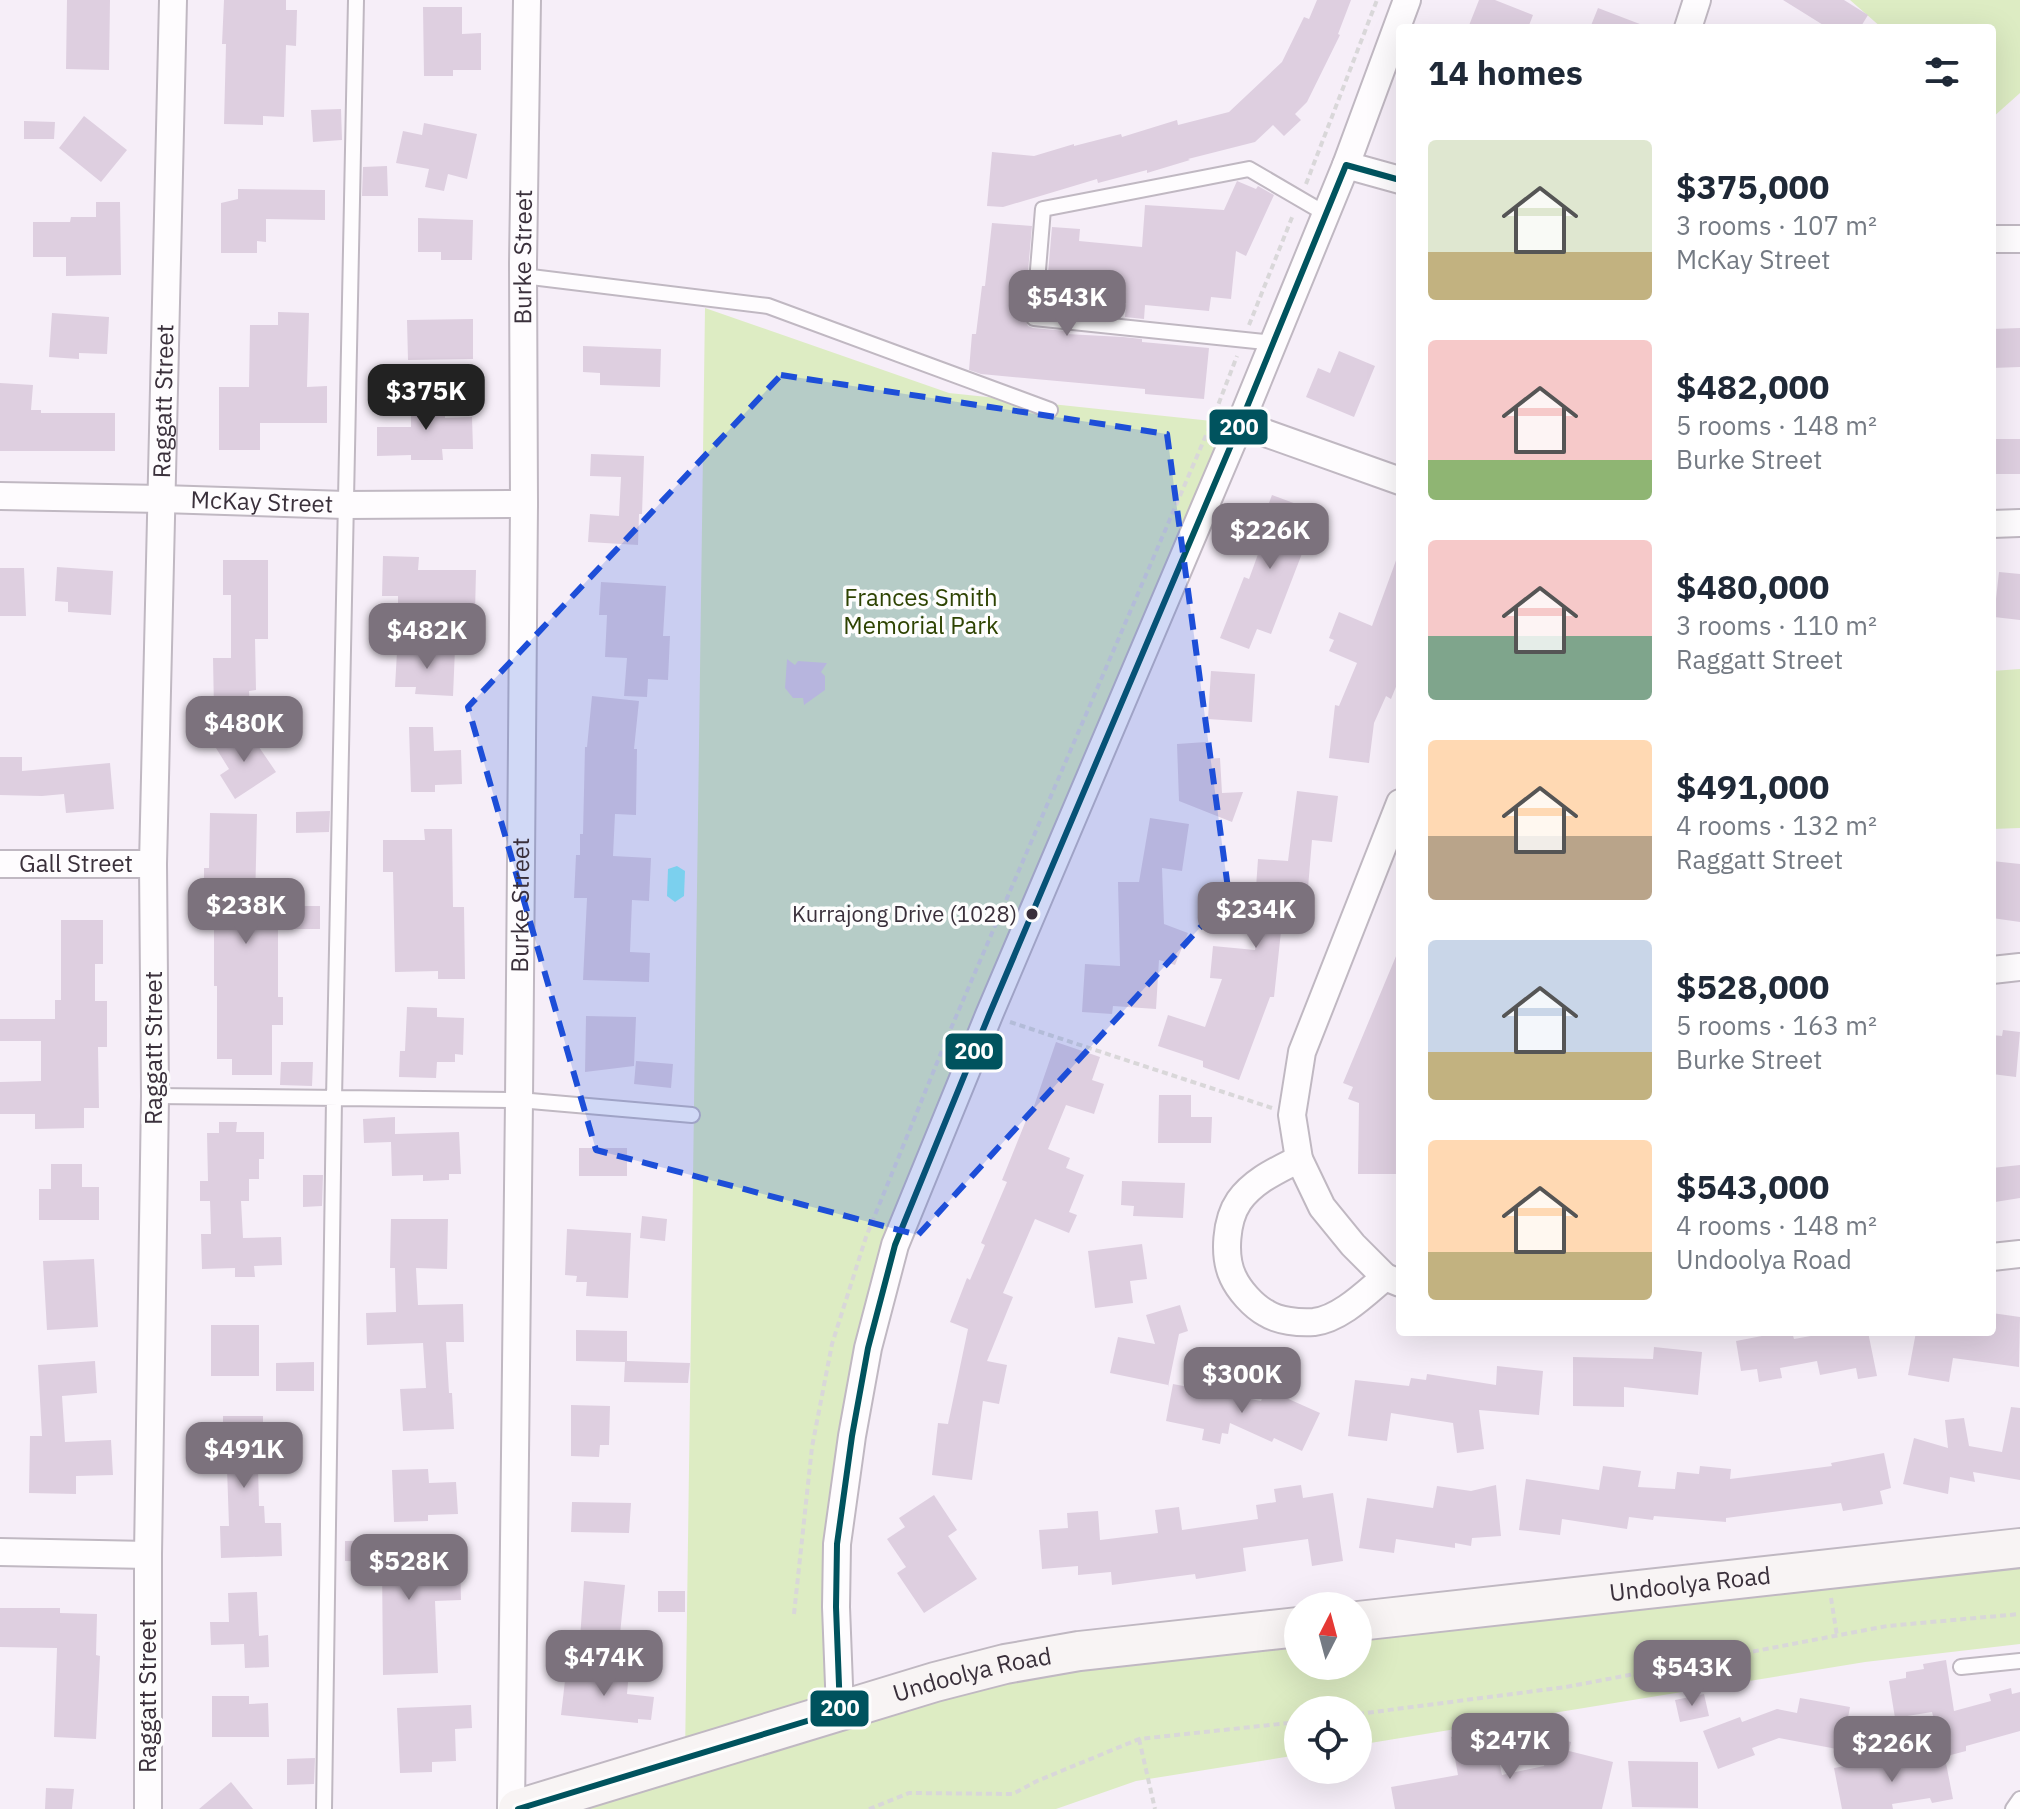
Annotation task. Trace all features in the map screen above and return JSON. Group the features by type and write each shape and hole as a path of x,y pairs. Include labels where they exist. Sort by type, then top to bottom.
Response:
{"main road":[{"name":"Undoolya Road","path":"1372,1619 2020,1548"},
{"name":"Undoolya Road","path":"518,1809 935,1682 1005,1664 1079,1651 1284,1629"}],"street":[{"name":"Raggatt Street","path":"148,1809 148,1555 155,1096 153,864 173,0"},
{"name":"Burke Street","path":"511,1809 527,0"},
{"path":"1398,24 1407,0"},
{"path":"1689,24 1697,0"},
{"path":"840,1711 837,1544 868,1348 895,1245 989,1015 1274,343 1346,165 1396,30"},
{"path":"1346,165 1396,179"},
{"path":"1996,239 2020,239"},
{"path":"1240,424 1396,480"},
{"name":"McKay Street","path":"0,496 345,505 524,504"},
{"path":"1996,524 2020,523"},
{"path":"1299,1159 1259,1181 1239,1201 1228,1227 1228,1248 1233,1277 1250,1301 1267,1315 1316,1322 1348,1308 1392,1280 1353,1245 1322,1207 1299,1159 1292,1115 1302,1052 1396,813"},
{"name":"Gall Street","path":"0,864 153,864"},
{"path":"1996,970 2020,967"},
{"path":"1996,1257 2020,1254"},
{"path":"0,1552 148,1555"}],"lane":[{"path":"324,1809 334,1099 356,0"},
{"path":"1274,343 1034,318 1043,209 1249,169 1326,214"},
{"path":"523,276 768,306 1050,410"},
{"path":"155,1096 519,1100 692,1115"},
{"path":"1961,1667 2020,1661"},
{"path":"2013,1809 2020,1799"}],"path":[{"path":"989,1015 1292,1115"},
{"path":"1827,1570 1837,1636"},
{"path":"1372,1712 1566,1687 1887,1626 2020,1614"},
{"path":"869,1809 909,1793 1013,1794 1139,1739 1284,1723"},
{"path":"1139,1739 1155,1809"}],"highlighted area":[{"path":"781,375 1167,434 1229,896 918,1235 596,1150 468,707"}],"green space":[{"path":"1850,0 2020,0 2020,93 1996,114 1996,24 1877,24"},
{"name":"Frances Smith Memorial Park","path":"705,308 949,393 1240,424 895,1245 852,1436 840,1711 1284,1630 1284,1680 1372,1680 1372,1619 2020,1548 2020,1644 1865,1662 1372,1743 1372,1696 1284,1696 1284,1757 1136,1781 1056,1809 518,1809 685,1758"},
{"path":"2020,669 2020,828 1996,829 1996,671"}],"water":[{"path":"677,866 685,871 684,896 675,902 667,896 668,869"}],"building":[{"path":"67,0 110,0 109,70 66,69"},
{"path":"224,0 286,0 286,10 297,10 296,46 286,45 284,117 263,116 263,125 224,124"},
{"path":"1317,0 1351,0 1340,35 1307,102 1295,114 1301,120 1284,136 1273,125 1255,142 1147,173 1147,170 1098,183 1097,179 1003,207 987,206 992,152 1034,156 1074,144 1121,134 1122,137 1177,120 1178,125 1229,112 1282,62 1304,17 1309,19"},
{"path":"1479,0 1495,0 1533,15 1530,24 1470,24"},
{"path":"1783,0 1844,0 1868,15 1862,24 1822,24"},
{"path":"423,7 462,7 462,34 481,33 481,70 453,70 453,76 424,76"},
{"path":"1598,8 1640,24 1592,24"},
{"path":"341,109 342,140 313,142 311,110"},
{"path":"84,116 127,150 101,182 59,148"},
{"path":"24,121 55,122 54,139 24,139"},
{"path":"424,123 477,134 467,179 448,174 444,191 425,187 429,169 396,163 403,131 422,135"},
{"path":"387,166 388,196 362,196 363,167"},
{"path":"1237,181 1256,189 1258,186 1274,195 1246,256 1236,251 1231,299 1211,297 1209,311 1145,305 1144,319 1125,317 1126,303 1069,299 1068,311 1045,309 1052,227 1080,229 1079,241 1142,247 1145,205 1224,210"},
{"path":"238,189 325,190 325,220 266,219 266,242 257,241 257,253 221,253 221,203 238,199"},
{"path":"96,202 120,202 121,275 66,276 66,257 33,257 33,222 70,222 71,217 96,217"},
{"path":"418,218 473,220 472,260 441,260 441,252 418,252"},
{"path":"992,223 1032,226 1024,317 1028,326 1067,331 1066,334 1123,337 1142,339 1142,342 1209,348 1204,399 1145,394 1145,389 981,374 969,370 972,334 976,334 982,286 985,286"},
{"path":"278,312 309,313 307,387 327,386 327,423 260,423 260,450 219,450 219,387 249,387 250,325 278,325"},
{"path":"52,313 109,317 107,354 79,353 79,359 49,357"},
{"path":"473,319 473,359 408,360 407,320"},
{"path":"2020,328 2020,367 1996,368 1996,329"},
{"path":"583,346 661,349 660,387 600,385 600,373 583,372"},
{"path":"1339,351 1375,366 1354,417 1306,397 1318,368 1330,373"},
{"path":"0,383 33,385 31,410 41,410 41,413 115,413 115,451 0,451"},
{"path":"411,394 445,394 445,418 472,417 473,449 442,449 443,460 411,460 411,455 377,456 377,427 411,427"},
{"path":"1996,439 2020,439 2020,474 1996,474"},
{"path":"591,454 644,456 638,545 588,542 590,514 619,516 621,477 590,476"},
{"path":"1272,495 1318,512 1271,634 1257,629 1249,649 1220,638 1244,577 1249,579 1265,535 1258,532"},
{"path":"383,556 419,557 418,570 476,570 475,614 445,614 445,608 398,607 398,596 382,596"},
{"path":"223,560 268,560 268,639 255,639 256,690 249,691 250,710 214,710 213,658 231,658 231,595 223,595"},
{"path":"1396,560 1396,687 1391,699 1386,696 1374,723 1369,763 1329,758 1335,705 1339,706 1357,663 1329,651 1334,640 1329,638 1339,612 1372,626"},
{"path":"57,567 113,571 111,615 68,612 68,602 55,601"},
{"path":"0,568 24,568 26,616 0,616"},
{"path":"1999,572 2020,574 2020,620 1996,617"},
{"path":"601,582 666,586 663,636 670,636 668,680 648,679 647,697 624,696 627,658 605,657 607,615 599,615"},
{"path":"424,648 455,649 453,696 415,694 416,687 395,687 397,652 424,653"},
{"path":"787,659 795,665 798,661 827,663 821,672 825,676 825,690 804,705 803,698 793,698 785,688"},
{"path":"1211,671 1255,674 1252,722 1208,719"},
{"path":"592,696 639,701 634,749 637,749 636,815 615,814 613,856 651,858 649,901 632,900 630,952 650,953 649,982 583,980 587,898 574,898 576,855 580,855 580,834 583,834 585,747"},
{"path":"409,727 433,727 434,751 461,750 462,784 435,785 435,792 411,792"},
{"path":"246,728 276,772 235,799 220,775 229,769 216,748"},
{"path":"1206,742 1207,759 1220,758 1222,793 1243,792 1232,822 1179,801 1177,744"},
{"path":"0,757 22,757 22,771 110,763 114,809 66,813 64,794 0,795"},
{"path":"1297,791 1338,796 1332,842 1312,840 1305,924 1282,922 1274,997 1270,997 1239,1080 1203,1067 1203,1061 1158,1046 1168,1015 1205,1027 1222,979 1210,978 1213,946 1255,950 1260,903 1255,902 1258,859 1288,861"},
{"path":"330,811 329,832 296,833 296,812"},
{"path":"210,813 257,814 255,906 320,906 320,929 278,929 278,997 283,997 283,1025 272,1025 272,1075 232,1075 232,1059 217,1059 214,929 209,929 209,895 204,895 204,868 209,868"},
{"path":"1150,818 1189,824 1182,871 1162,868 1164,924 1188,933 1175,965 1159,960 1156,1009 1113,1006 1112,1014 1082,1012 1085,964 1120,966 1118,882 1139,882"},
{"path":"424,829 452,829 453,907 464,907 465,979 438,979 438,971 395,972 393,872 383,872 383,840 425,840"},
{"path":"1996,861 2020,864 2020,922 1996,919"},
{"path":"61,920 103,920 103,964 95,964 95,1001 107,1001 107,1047 98,1047 99,1108 84,1108 84,1128 35,1129 35,1114 0,1114 0,1082 41,1081 41,1041 0,1041 0,1019 55,1019 55,1000 61,1000"},
{"path":"1396,956 1396,1174 1358,1174 1359,1103 1348,1099 1353,1087 1343,1083"},
{"path":"407,1007 437,1008 437,1017 464,1018 463,1055 455,1054 455,1062 437,1062 436,1078 399,1077 400,1051 405,1051"},
{"path":"586,1016 636,1017 634,1066 585,1072"},
{"path":"2003,1030 2020,1032 2016,1077 1996,1074 1996,1035 2002,1036"},
{"path":"1056,1042 1100,1057 1092,1080 1104,1084 1094,1114 1066,1105 1048,1149 1070,1158 1066,1168 1084,1175 1069,1212 1077,1215 1069,1233 1035,1219 1003,1293 1013,1297 987,1361 1007,1365 999,1404 983,1401 972,1480 932,1475 938,1423 948,1424 968,1329 950,1322 967,1278 970,1280 985,1245 981,1243 1007,1182 1002,1180 1033,1109"},
{"path":"636,1061 673,1064 671,1088 634,1084"},
{"path":"281,1062 313,1062 312,1086 280,1085"},
{"path":"1159,1095 1191,1095 1191,1117 1212,1117 1211,1143 1158,1143"},
{"path":"395,1117 395,1134 459,1132 461,1174 449,1174 449,1180 423,1181 423,1175 392,1176 391,1142 364,1143 363,1119"},
{"path":"219,1122 237,1122 236,1132 264,1132 264,1159 259,1159 259,1179 249,1179 249,1201 241,1201 243,1238 281,1237 282,1265 254,1266 255,1277 235,1277 235,1268 202,1269 201,1234 211,1234 210,1201 200,1201 200,1181 208,1181 207,1133 219,1133"},
{"path":"579,1148 627,1148 627,1176 579,1176"},
{"path":"51,1164 82,1164 82,1187 99,1187 99,1220 39,1220 39,1189 51,1189"},
{"path":"2020,1165 2020,1198 1996,1202 1996,1168"},
{"path":"303,1175 323,1175 322,1206 303,1207"},
{"path":"1122,1181 1185,1183 1183,1218 1133,1216 1134,1206 1121,1205"},
{"path":"642,1216 667,1219 665,1241 640,1238"},
{"path":"391,1219 448,1219 447,1269 416,1268 418,1305 463,1304 464,1342 446,1342 454,1429 403,1431 400,1389 426,1388 423,1343 367,1345 366,1313 396,1312 395,1268 390,1268"},
{"path":"567,1229 631,1233 628,1298 586,1296 587,1282 576,1282 577,1276 565,1275"},
{"path":"1142,1244 1147,1279 1130,1281 1133,1303 1095,1308 1088,1251"},
{"path":"94,1259 98,1327 47,1330 43,1261"},
{"path":"1180,1305 1188,1331 1179,1334 1168,1387 1110,1373 1118,1337 1155,1344 1146,1315"},
{"path":"1996,1314 2020,1317 2019,1367 1953,1358 1949,1382 1908,1375 1915,1336 1996,1336"},
{"path":"211,1325 259,1325 259,1376 211,1376"},
{"path":"576,1330 627,1331 627,1361 690,1363 688,1383 624,1382 625,1362 576,1361"},
{"path":"1762,1336 1793,1336 1794,1339 1869,1336 1877,1376 1858,1379 1856,1368 1820,1375 1817,1361 1780,1368 1782,1378 1759,1382 1757,1369 1741,1371 1736,1341"},
{"path":"1654,1347 1702,1352 1698,1395 1624,1387 1624,1407 1573,1406 1573,1357 1653,1359"},
{"path":"95,1361 97,1393 62,1396 65,1442 111,1440 113,1475 76,1476 76,1494 29,1493 30,1436 42,1436 38,1365"},
{"path":"314,1362 314,1391 276,1391 276,1363"},
{"path":"1497,1366 1543,1371 1539,1415 1479,1410 1484,1449 1457,1453 1453,1423 1391,1413 1387,1441 1348,1436 1355,1380 1409,1386 1411,1378 1426,1380 1427,1374 1496,1385"},
{"path":"1173,1384 1261,1401 1266,1389 1320,1413 1302,1451 1274,1438 1272,1442 1230,1423 1228,1434 1222,1433 1220,1444 1202,1440 1204,1429 1166,1421"},
{"path":"571,1405 610,1406 609,1445 600,1445 599,1457 571,1456"},
{"path":"2011,1407 2020,1408 2020,1480 1973,1472 1975,1482 1950,1477 1948,1494 1903,1484 1914,1438 1948,1448 1945,1420 1964,1418 1969,1446 2002,1452"},
{"path":"223,1416 263,1416 263,1467 258,1467 259,1506 264,1506 265,1523 281,1523 282,1556 221,1558 220,1526 229,1526 227,1468 203,1468 203,1446 223,1446"},
{"path":"1884,1453 1891,1488 1880,1491 1883,1504 1843,1511 1841,1503 1726,1518 1726,1522 1629,1517 1627,1529 1562,1519 1560,1535 1519,1530 1526,1479 1599,1490 1603,1466 1641,1471 1638,1487 1675,1489 1677,1472 1699,1474 1700,1466 1731,1469 1730,1479 1832,1466 1831,1463"},
{"path":"428,1469 429,1483 456,1482 458,1514 428,1515 428,1521 394,1522 392,1470"},
{"path":"1301,1485 1303,1498 1333,1493 1343,1561 1312,1566 1308,1539 1243,1548 1246,1571 1196,1579 1195,1574 1112,1585 1111,1572 1078,1575 1078,1566 1042,1569 1039,1530 1068,1528 1067,1513 1098,1511 1100,1540 1158,1533 1155,1510 1179,1507 1182,1530 1258,1519 1256,1505 1276,1502 1274,1489"},
{"path":"1496,1485 1501,1536 1472,1538 1471,1546 1455,1543 1455,1548 1396,1539 1394,1553 1359,1548 1367,1498 1433,1508 1437,1486 1471,1491"},
{"path":"934,1495 957,1530 948,1536 977,1579 924,1613 897,1573 906,1567 887,1539 905,1527 899,1518"},
{"path":"572,1502 631,1503 629,1533 571,1532"},
{"path":"410,1540 410,1557 460,1556 461,1600 435,1601 438,1673 383,1675 382,1562 345,1561 345,1541"},
{"path":"584,1581 625,1585 620,1634 604,1633 603,1641 580,1639"},
{"path":"658,1591 685,1591 685,1612 658,1612"},
{"path":"257,1592 259,1636 268,1635 269,1667 245,1668 244,1644 211,1645 210,1622 229,1622 228,1593"},
{"path":"0,1608 60,1608 60,1613 97,1614 96,1655 100,1656 96,1739 54,1737 57,1648 0,1647"},
{"path":"1946,1660 1954,1711 1991,1701 1989,1694 2011,1688 2012,1694 2020,1692 2020,1731 1966,1746 1966,1751 1943,1757 1932,1712 1895,1718 1889,1681 1906,1678 1906,1672 1924,1669 1923,1664"},
{"path":"604,1668 629,1671 627,1694 654,1697 651,1720 638,1719 638,1723 561,1715 566,1672 603,1676"},
{"path":"1704,1694 1709,1716 1680,1722 1675,1700"},
{"path":"212,1696 249,1696 249,1704 268,1703 269,1737 212,1737"},
{"path":"1800,1698 1850,1707 1842,1750 1779,1738 1752,1748 1755,1755 1718,1769 1703,1731 1740,1717 1742,1722 1777,1709 1797,1713"},
{"path":"471,1705 472,1728 455,1729 456,1761 432,1762 432,1772 400,1773 397,1708"},
{"path":"1492,1728 1502,1775 1544,1766 1551,1737 1571,1742 1569,1751 1613,1762 1602,1809 1395,1809 1391,1787 1458,1775 1451,1737"},
{"path":"315,1758 314,1784 287,1785 287,1759"},
{"path":"1945,1758 1953,1799 1932,1803 1930,1798 1892,1804 1893,1809 1842,1809 1834,1768 1884,1759 1886,1769"},
{"path":"1628,1761 1698,1762 1698,1808 1632,1807"},
{"path":"231,1782 253,1809 199,1809"},
{"path":"46,1788 74,1789 72,1809 45,1809"}],"transit line":[{"name":"200","path":"518,1809 840,1711 837,1544 868,1348 895,1245 1346,165 1396,179"}],"place":[{"name":"Kurrajong Drive (1028)","path":"1032,914"}]}
